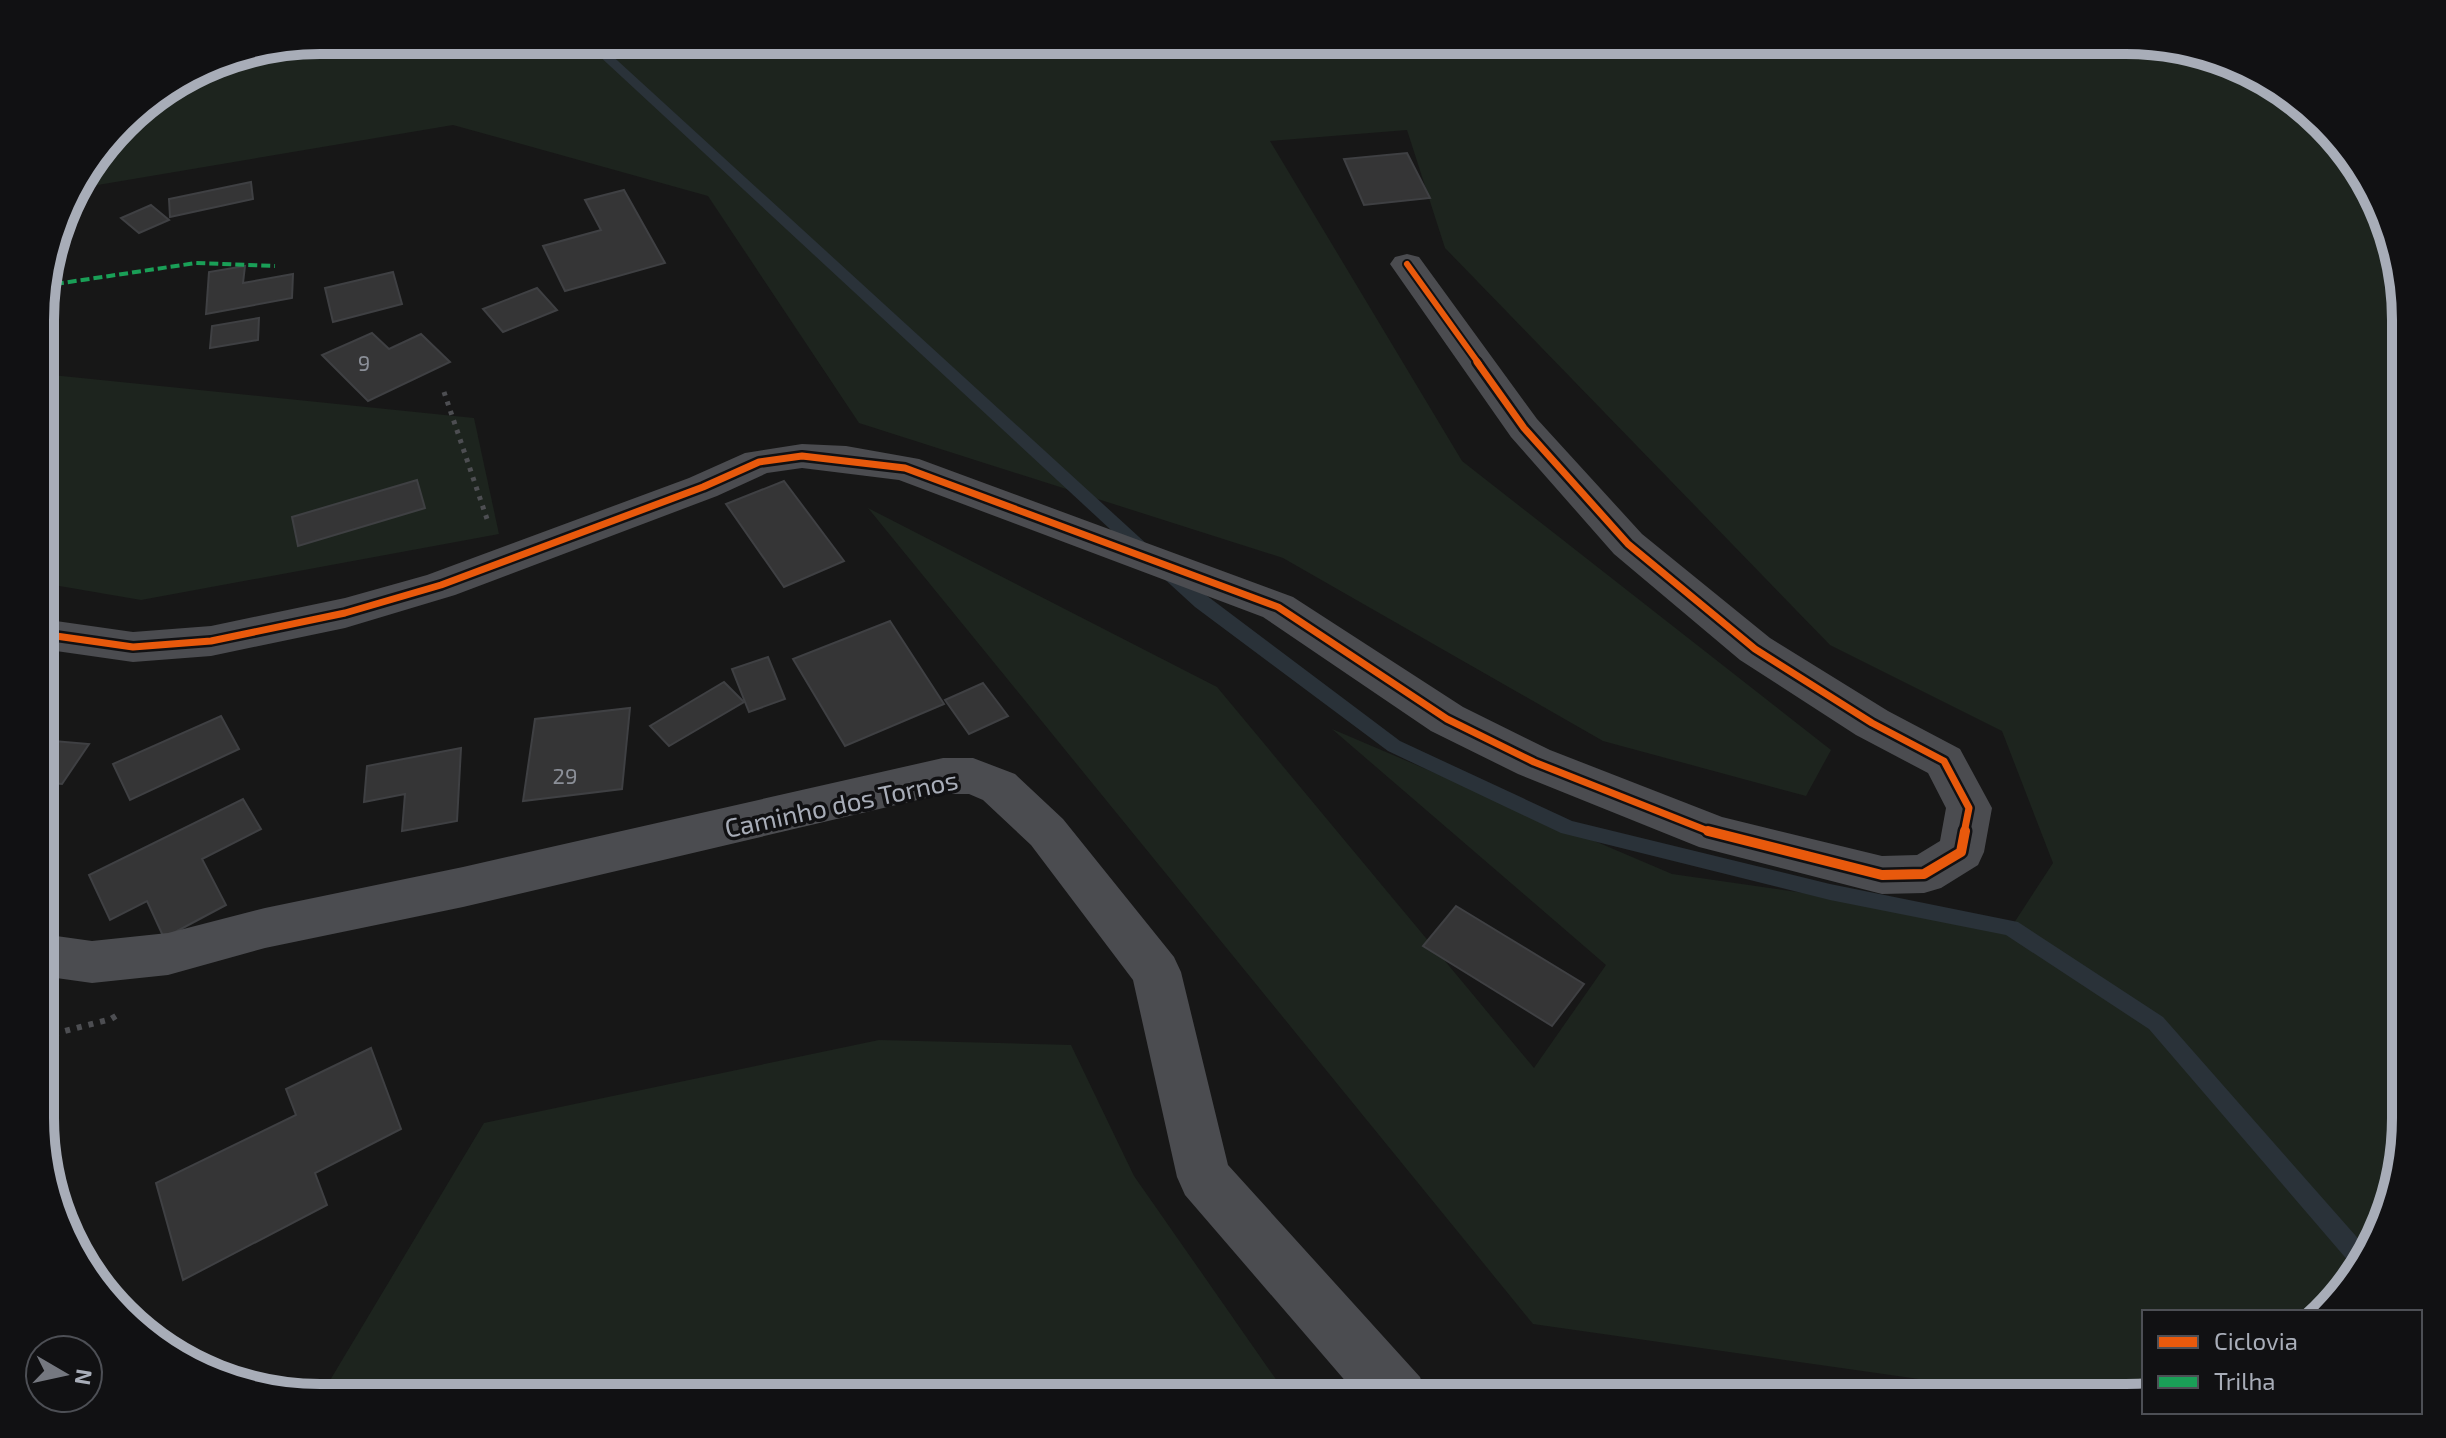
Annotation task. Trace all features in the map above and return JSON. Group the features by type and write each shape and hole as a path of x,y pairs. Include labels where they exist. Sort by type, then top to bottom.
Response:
{"street":[{"path":"54,636 133,647 211,641 345,613 441,585 703,487 759,462 802,456 905,468 1278,607 1447,719 1534,762 1715,834 1882,875 1924,874 1961,852 1969,808 1944,761 1872,723 1755,649 1628,544 1524,428 1407,264"},
{"name":"Caminho dos Tornos","path":"54,957 92,962 168,954 265,928 463,887 943,776 973,776 999,787 1047,832 1156,972 1204,1177 1386,1383"}],"path":[{"path":"444,392 501,562"}],"shaded area":[{"path":"320,54 2126,54 2161,56 2195,63 2228,74 2259,90 2288,109 2314,132 2337,158 2356,187 2372,218 2383,251 2391,303 2391,1135 2387,1170 2378,1204 2356,1251 2337,1280 2309,1310 2142,1310 2142,1383 1942,1383 1533,1324 868,508 1217,687 1534,1068 1606,965 1332,729 1672,874 2014,923 2053,863 2002,731 1830,645 1445,248 1407,130 1270,141 1462,461 1831,750 1806,796 1603,741 1283,558 859,423 708,196 453,125 91,186 109,158 145,120 202,81 251,63 285,56"},
{"path":"54,375 474,418 499,534 141,600 54,585"},
{"path":"879,1040 1071,1045 1134,1176 1279,1383 330,1384 484,1123"}],"building":[{"path":"1407,153 1430,198 1364,205 1344,159"},
{"path":"251,182 253,199 170,217 169,199"},
{"path":"624,190 665,263 565,291 543,246 601,230 585,200"},
{"path":"151,205 169,220 139,233 121,218"},
{"path":"245,266 243,283 293,274 292,298 206,314 209,272"},
{"path":"393,272 402,304 333,322 325,288"},
{"path":"537,288 557,310 503,332 483,309"},
{"path":"259,318 258,340 210,348 212,326"},
{"path":"372,333 389,349 421,334 450,362 368,401 322,355"},
{"path":"417,480 425,508 298,546 292,517"},
{"path":"784,481 844,561 784,587 726,504"},
{"path":"890,621 944,704 845,746 793,659"},
{"path":"768,657 785,699 749,712 732,669"},
{"path":"724,682 744,702 669,746 650,726"},
{"path":"983,683 1008,716 969,734 945,700"},
{"path":"630,708 622,789 523,801 535,719"},
{"path":"221,716 239,749 130,800 113,764"},
{"path":"54,741 89,744 62,784 54,783"},
{"path":"461,748 457,821 402,831 405,794 364,802 367,766"},
{"path":"243,799 261,829 202,859 226,905 164,938 147,901 110,920 89,875"},
{"path":"1456,906 1584,984 1552,1026 1423,946"},
{"path":"371,1048 401,1129 315,1173 327,1205 183,1280 156,1183 296,1115 286,1089"}],"waterway":[{"path":"603,54 1144,551"},
{"path":"1166,571 1201,603 1394,746 1568,828 1830,892 2011,928 2156,1023 2355,1252"}],"marked path":[{"path":"56,284 196,263 275,266"}],"cycle path":[{"path":"54,636 133,647 211,641 345,613 441,585 703,487 759,462 802,456 846,459 905,468 1278,607 1447,719 1534,762 1715,834 1882,875 1924,874 1961,852 1969,808 1944,761 1872,723 1755,649 1628,544 1524,428 1407,264"}]}
